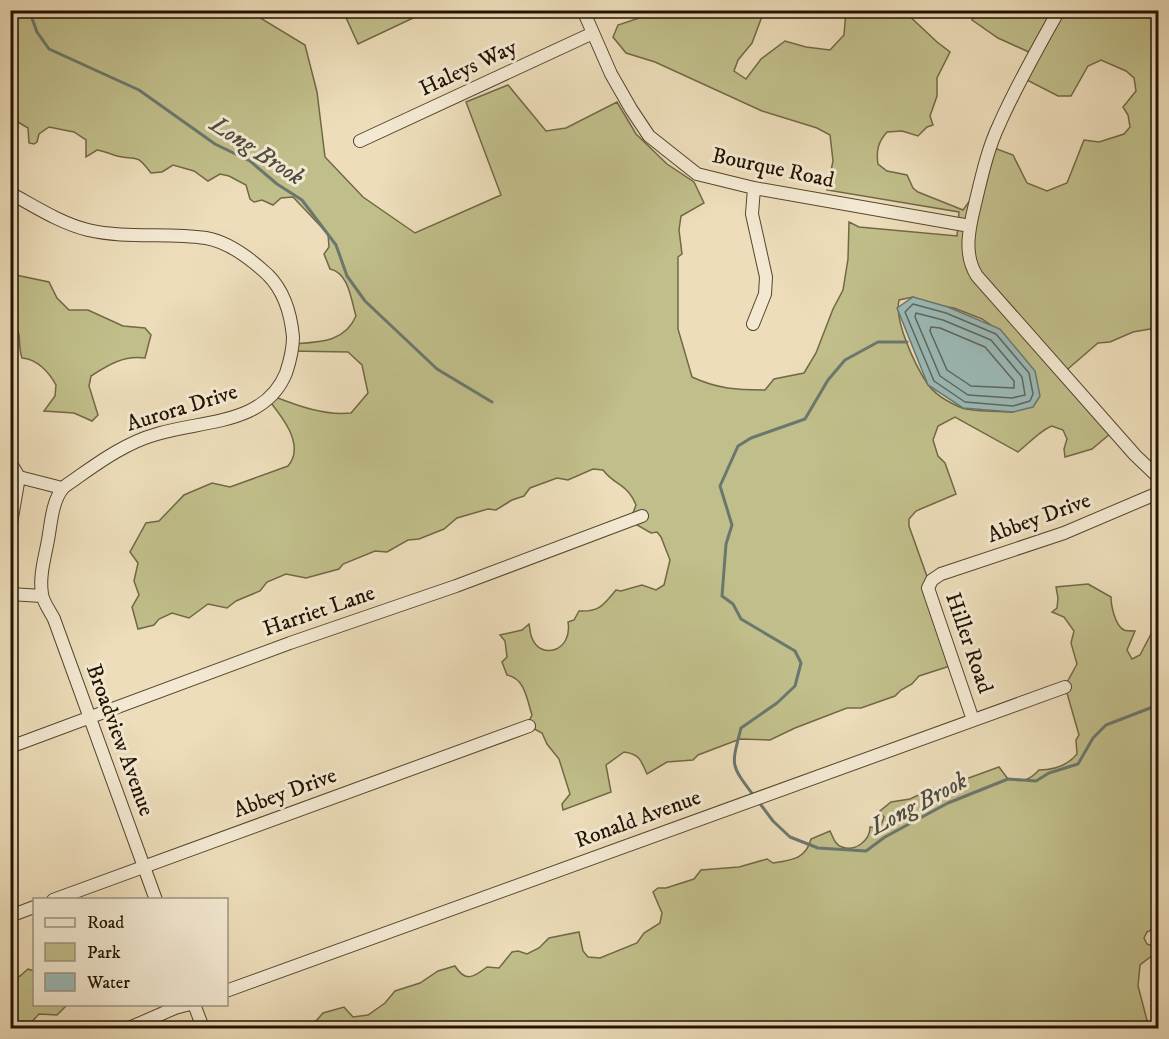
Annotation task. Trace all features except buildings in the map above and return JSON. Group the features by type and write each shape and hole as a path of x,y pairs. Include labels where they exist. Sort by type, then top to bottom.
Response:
{"street":[{"name":"Bourque Road","path":"582,10 631,109 650,136 698,174 754,188 970,226"},
{"path":"1059,10 1022,77 998,127 981,180 970,226 969,259 977,276 1135,455 1158,477"},
{"name":"Haleys Way","path":"360,141 593,33"},
{"path":"753,324 765,294 766,277 752,214 754,188"},
{"name":"Aurora Drive","path":"10,193 60,220 88,230 118,234 208,238 227,245 269,276 283,295 289,315 293,341 291,357 276,392 263,404 231,418 156,434 125,447 62,488"},
{"path":"10,462 19,477 10,529"},
{"path":"10,594 42,596 42,577 54,508 62,488 19,477"},
{"name":"Abbey Drive","path":"932,580 941,574 1064,533 1158,493"},
{"name":"Harriet Lane","path":"10,747 290,643 456,586 642,516"},
{"name":"Hiller Road","path":"932,580 928,588 973,720"},
{"name":"Broadview Avenue","path":"42,596 54,619 155,898"},
{"name":"Ronald Avenue","path":"228,991 1065,687"},
{"name":"Abbey Drive","path":"60,898 530,726"},
{"path":"10,916 33,907"},
{"path":"129,1029 174,1008 185,1006"},
{"path":"194,1006 203,1029"}],"green space":[{"path":"11,11 249,11 305,45 317,92 325,157 363,197 415,233 501,195 466,102 508,85 546,131 566,128 617,102 636,134 667,164 694,182 704,203 681,216 679,230 682,254 678,257 678,329 692,377 728,388 765,390 774,379 804,373 816,353 843,290 848,259 849,222 859,227 957,236 959,212 827,190 833,161 830,135 817,128 762,111 655,62 626,53 613,37 618,25 660,11 764,11 752,43 738,60 734,71 746,79 761,59 785,41 830,50 844,35 846,11 904,11 950,52 937,78 937,96 930,116 933,125 927,127 918,136 902,131 887,132 878,147 878,164 887,171 907,175 913,188 918,192 963,210 974,195 989,146 1013,155 1027,183 1047,191 1067,183 1084,140 1099,142 1124,134 1130,127 1128,115 1123,107 1136,91 1134,78 1126,71 1101,60 1088,66 1071,96 1058,96 1021,77 1031,53 998,38 972,20 974,11 1158,11 1158,331 1150,329 1133,332 1110,342 1098,343 1062,374 1110,434 1092,449 1065,457 1064,449 1067,439 1063,430 1052,426 1039,433 1018,452 955,417 938,426 933,440 938,456 945,463 956,494 916,511 909,519 909,526 929,582 950,666 919,676 895,696 861,708 847,708 770,740 740,739 698,755 693,760 667,762 647,774 639,758 624,752 606,765 611,792 563,810 562,804 570,794 559,759 547,744 542,733 527,725 532,715 527,697 518,680 507,675 502,662 507,657 505,641 500,635 522,630 529,624 531,636 536,645 548,651 555,649 566,640 568,622 574,620 579,611 597,609 616,590 621,591 642,585 656,590 664,585 670,560 657,532 651,533 630,521 636,505 629,492 603,470 593,469 568,480 557,478 530,488 524,496 496,510 488,509 457,518 444,529 419,539 408,540 387,552 375,551 343,564 339,569 306,578 286,574 267,582 260,591 236,601 227,608 208,604 189,618 172,613 159,619 154,625 138,629 132,607 139,595 134,581 138,563 130,552 146,523 159,521 184,495 212,483 230,487 288,466 293,458 294,449 290,430 267,398 270,395 300,406 330,413 351,413 368,393 362,365 348,352 290,351 290,344 328,340 344,332 356,316 351,295 341,276 330,269 324,254 329,247 328,234 293,197 281,198 273,205 262,200 254,202 250,199 246,185 229,176 220,174 208,181 194,171 173,165 162,172 151,173 136,158 117,156 97,150 86,157 86,140 74,132 49,127 39,134 37,142 29,143 28,128 11,118","holes":["913,297 930,304 954,308 982,319 999,331 1013,412 962,408 952,404 930,387 902,331 898,309 899,300"]},
{"path":"343,11 428,11 358,44"},
{"path":"11,274 49,282 57,298 69,310 88,310 123,326 145,328 151,335 145,358 123,359 91,376 89,386 98,415 92,421 74,413 44,411 55,396 56,385 42,367 22,358 19,335 10,307"},
{"path":"1088,584 1111,597 1114,615 1121,628 1135,631 1127,650 1132,659 1140,655 1152,632 1158,630 1158,907 1153,929 1147,932 1144,938 1147,944 1158,948 1158,951 1140,965 1138,986 1148,1024 1152,1028 289,1028 316,1021 323,1013 344,1007 353,1017 368,1015 385,1003 395,991 420,983 438,971 455,966 462,974 473,976 487,967 499,968 512,952 527,954 539,948 549,938 579,932 583,951 588,957 600,958 637,943 644,933 660,923 662,913 653,892 658,888 666,888 694,879 701,870 739,867 767,859 773,863 792,859 806,851 811,839 830,831 838,844 852,848 865,840 870,827 875,828 881,825 884,817 880,811 891,802 910,799 933,788 944,794 950,794 961,789 963,780 999,767 1008,779 1021,780 1032,776 1039,770 1065,764 1077,754 1076,740 1079,735 1065,686 1077,664 1071,643 1074,631 1064,617 1052,612 1057,608 1056,587"},
{"path":"28,969 33,971 33,1006 66,1006 57,1015 39,1014 26,1028 11,1028 11,979 20,976"}],"water":[{"path":"913,297 948,307 1000,329 1035,371 1040,396 1033,407 1013,412 963,408 928,385 897,308"}],"waterway":[{"name":"Long Brook","path":"29,10 37,32 49,49 139,90 215,144 250,161 277,184 302,200 336,245 347,276 365,301 437,369 492,402"},
{"name":"Long Brook","path":"754,796 740,777 735,765 735,751 741,728 777,703 795,686 801,663 795,651 741,619 733,604 722,596 726,544 732,525 720,486 738,446 751,438 805,419 828,380 845,360 878,342 907,342"},
{"name":"Long Brook","path":"758,801 773,821 790,837 818,848 866,851 885,837 948,803 1008,779 1036,781 1049,773 1078,764 1093,738 1106,725 1158,705"}]}
